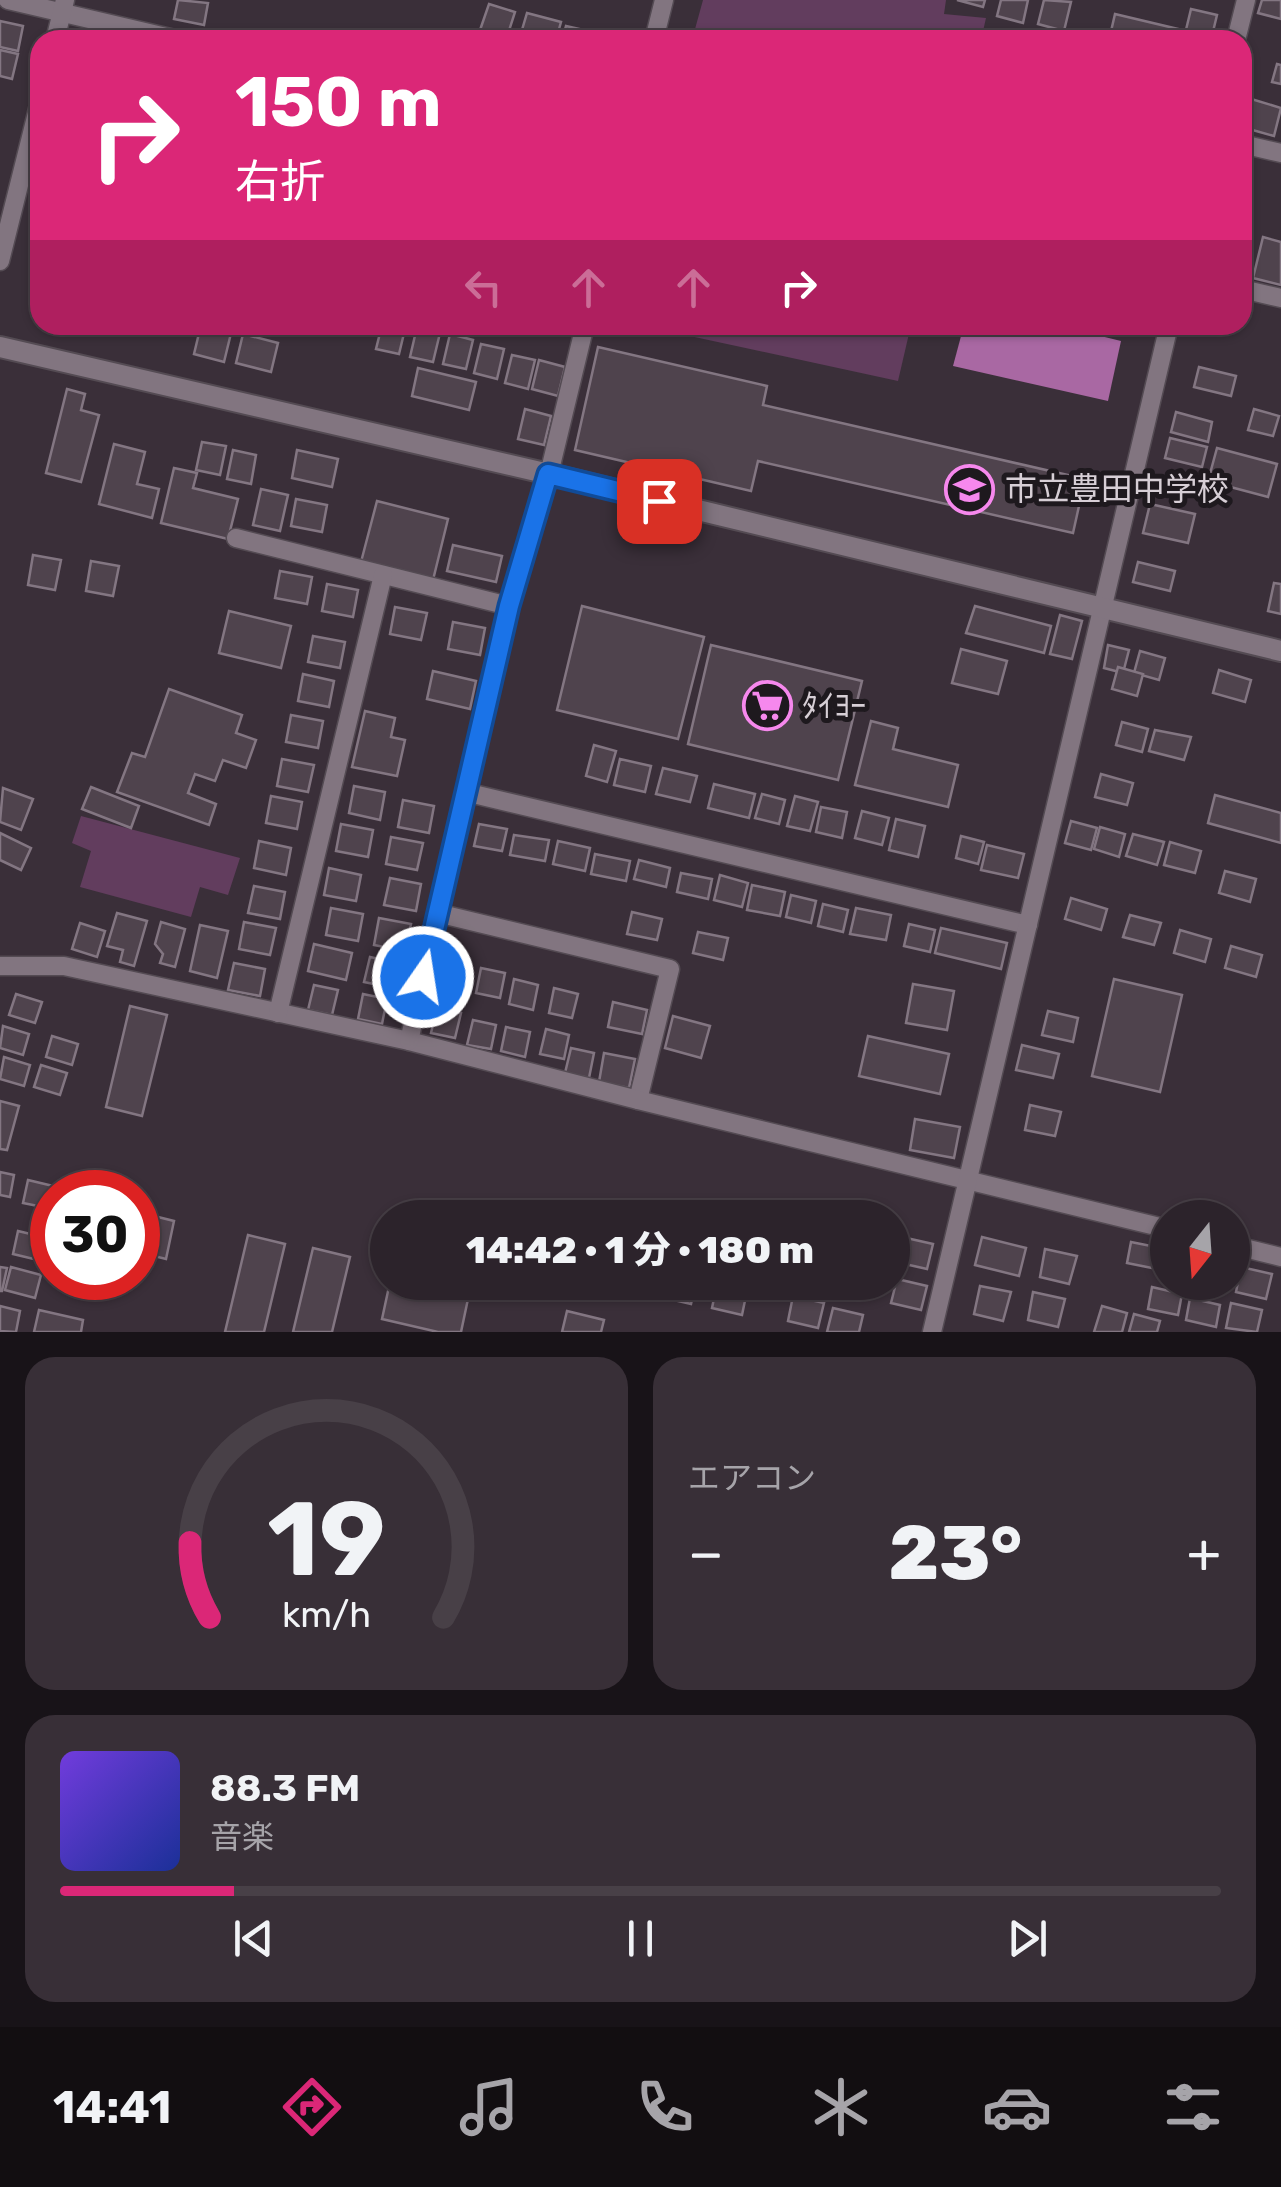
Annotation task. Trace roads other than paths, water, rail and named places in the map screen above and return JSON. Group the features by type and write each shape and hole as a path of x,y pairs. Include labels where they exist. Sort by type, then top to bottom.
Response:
{"street":[{"path":"8,0 64,6 145,30"},
{"path":"656,30 664,0"},
{"path":"1238,30 1246,0"},
{"path":"0,260 30,141"},
{"path":"1252,146 1281,153"},
{"path":"1252,291 1281,298"},
{"path":"408,1041 509,606 548,474 583,335"},
{"path":"932,1332 1167,335"},
{"path":"0,347 1281,651"},
{"path":"236,538 509,606"},
{"path":"278,1013 383,574"},
{"path":"466,792 1028,924"},
{"path":"437,913 670,970 638,1100"},
{"path":"0,966 64,966 408,1041 1150,1226"},
{"path":"1250,1250 1281,1257"}],"place":[{"name":"市立豊田中学校","path":"970,489"},
{"name":"ﾀｲﾖｰ","path":"767,706"}]}
